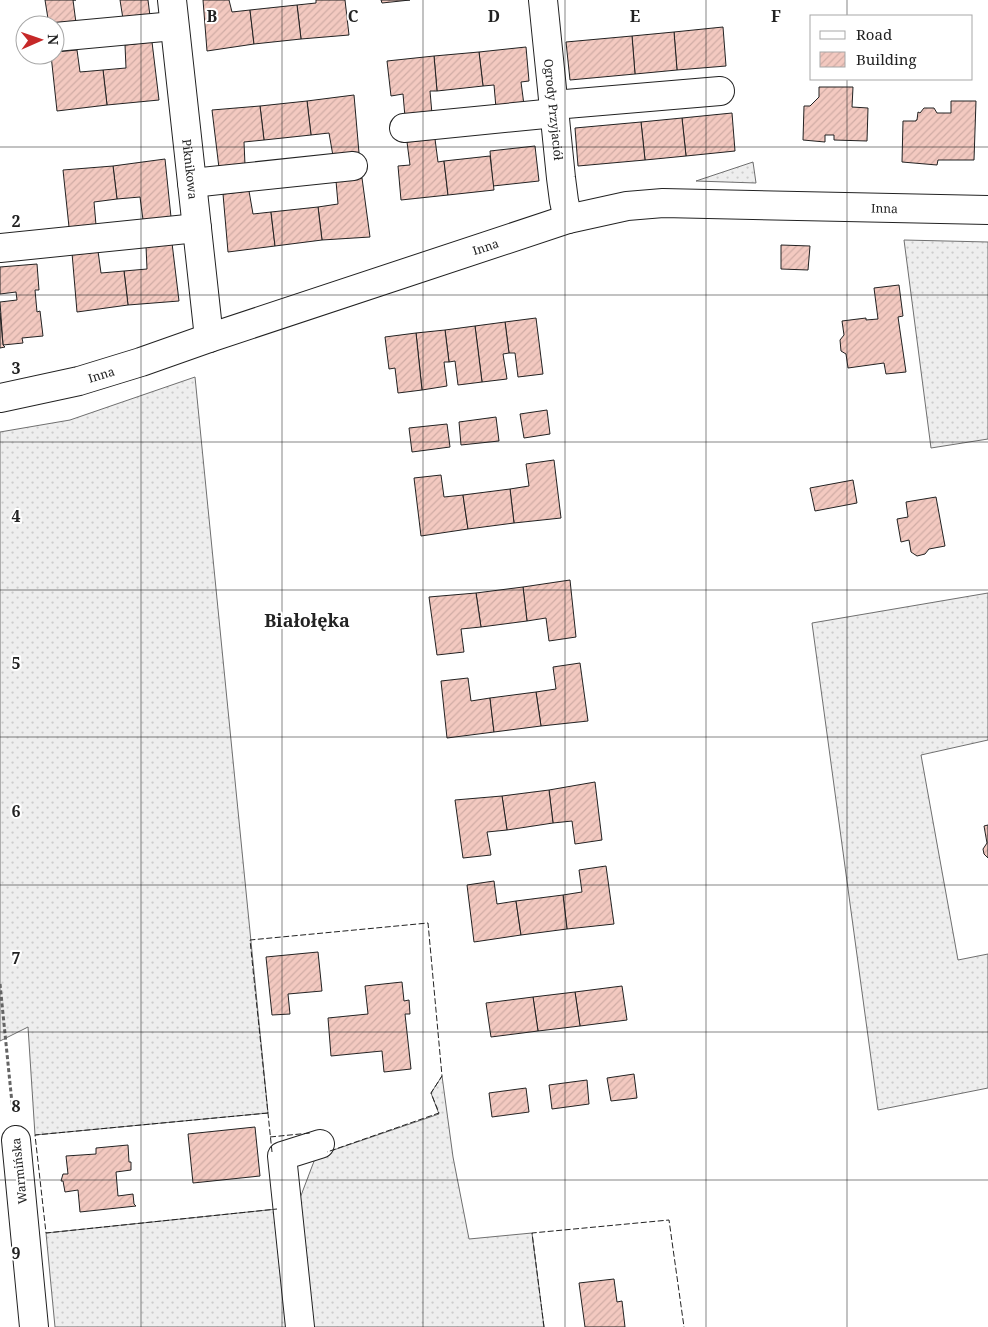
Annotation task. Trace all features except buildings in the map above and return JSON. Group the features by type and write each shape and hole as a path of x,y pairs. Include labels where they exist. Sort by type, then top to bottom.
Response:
{"street":[{"name":"Piknikowa","path":"172,0 209,338"},
{"name":"Ogrody Przyjaciół","path":"543,0 563,194 568,219"},
{"path":"65,36 174,26"},
{"path":"404,128 720,91"},
{"path":"192,183 353,166"},
{"name":"Inna","path":"0,398 79,381 568,219 627,206 663,203 988,210"},
{"path":"0,248 197,228"},
{"name":"Warmińska","path":"16,1140 34,1327"},
{"path":"300,1327 282,1156 320,1144"}],"path":[{"name":"Warmińska","path":"0,984 16,1140"}],"shaded area":[{"path":"753,162 756,183 696,181"},
{"path":"904,240 988,242 988,439 931,448"},
{"path":"195,377 268,1113 35,1135 28,1027 0,1041 0,432 70,420"},
{"path":"988,593 988,740 921,755 958,960 988,954 988,1088 878,1110 812,623"},
{"path":"442,1076 453,1157 469,1239 532,1233 544,1327 309,1327 297,1206 316,1156 439,1114 431,1093"},
{"path":"277,1209 288,1327 55,1327 46,1233"}],"fence":[{"path":"272,1152 250,940 428,923 442,1076 431,1093 439,1113 327,1152"},
{"path":"268,1113 35,1135 46,1233 277,1209"},
{"path":"270,1137 310,1133"},
{"path":"544,1327 532,1233 669,1220 684,1327"}],"district":[{"name":"Białołęka","path":"307,620"}]}
